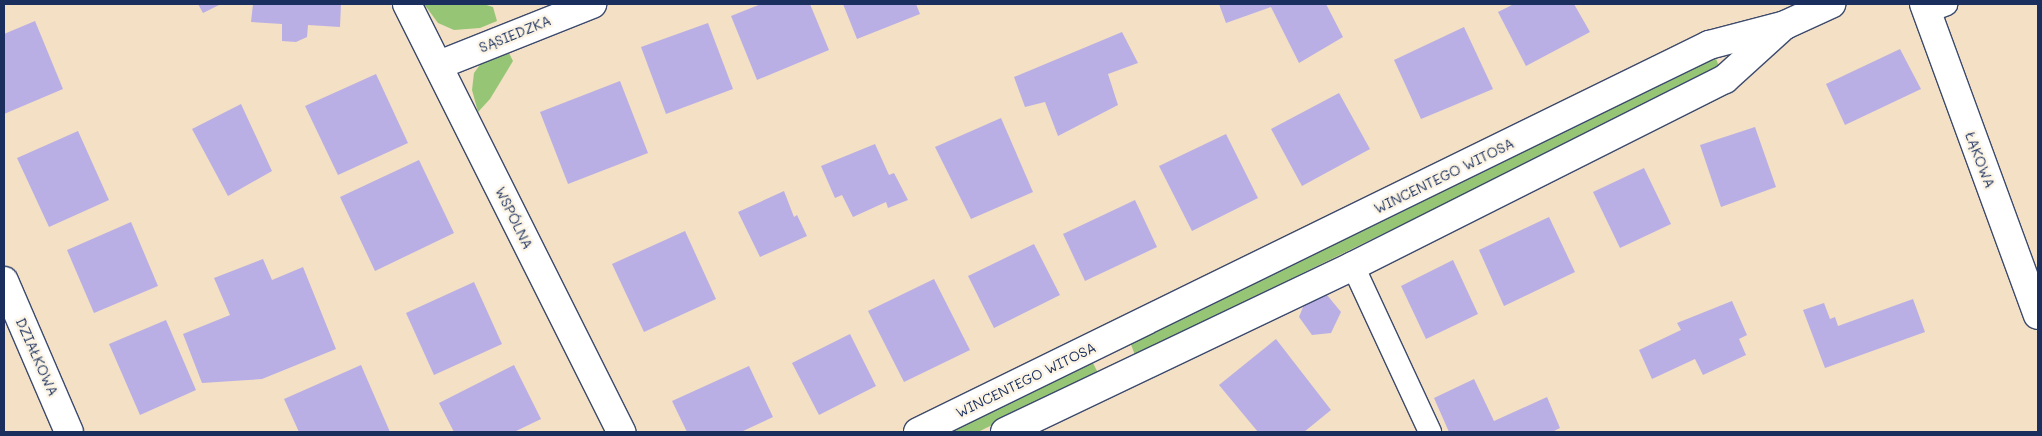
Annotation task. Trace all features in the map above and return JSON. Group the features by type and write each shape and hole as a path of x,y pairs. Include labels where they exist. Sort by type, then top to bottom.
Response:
{"street":[{"name":"WSPÓLNA","path":"407,4 621,432"},
{"name":"SĄSIEDZKA","path":"439,65 592,4"},
{"name":"WINCENTEGO WITOSA","path":"918,432 1108,341 1709,45 1785,25 1831,4"},
{"name":"ŁĄKOWA","path":"1932,6 2038,315"},
{"name":"WINCENTEGO WITOSA","path":"1005,432 1123,374 1354,266 1725,79 1785,25"},
{"name":"DZIAŁKOWA","path":"4,281 70,432"},
{"name":"WINCENTEGO WITOSA","path":"1108,341 1123,374"}],"lane":[{"path":"1354,266 1430,432"}],"green space":[{"path":"424,4 483,4 493,7 497,21 480,28 454,30 438,23"},
{"path":"508,51 513,61 490,99 478,112 472,90 474,73 482,62"},
{"path":"1715,56 1720,69 1135,355 1130,342"},
{"path":"1092,361 1098,373 978,432 947,432"}],"building":[{"path":"198,4 221,4 203,13"},
{"path":"253,4 341,4 340,27 308,25 307,37 296,42 282,41 282,24 251,22"},
{"path":"761,4 810,4 829,50 757,80 731,16"},
{"path":"843,4 916,4 920,14 857,39"},
{"path":"1219,4 1326,4 1343,37 1299,63 1271,7 1226,23"},
{"path":"1514,4 1574,4 1590,32 1526,66 1498,12"},
{"path":"35,21 63,89 4,114 4,34"},
{"path":"708,23 733,89 666,114 641,47"},
{"path":"1464,27 1493,89 1421,119 1394,60"},
{"path":"1122,32 1138,63 1108,74 1118,105 1058,136 1045,102 1025,107 1014,77"},
{"path":"1900,49 1921,89 1845,125 1826,84"},
{"path":"376,74 408,143 338,175 305,106"},
{"path":"620,81 648,153 568,184 540,112"},
{"path":"1339,93 1370,149 1302,186 1271,129"},
{"path":"241,104 272,171 228,196 192,129"},
{"path":"1001,118 1033,192 971,219 935,147"},
{"path":"1755,127 1776,187 1721,207 1700,145"},
{"path":"78,131 109,200 49,227 17,158"},
{"path":"1226,134 1258,198 1192,231 1159,166"},
{"path":"875,144 889,175 894,173 908,200 888,208 886,202 853,217 842,195 835,198 821,166"},
{"path":"419,160 454,233 375,271 340,197"},
{"path":"1644,168 1671,224 1620,248 1593,192"},
{"path":"784,191 794,217 797,215 807,236 760,257 738,212"},
{"path":"1135,200 1157,247 1085,281 1063,234"},
{"path":"1549,217 1575,272 1504,306 1479,250"},
{"path":"131,222 158,286 94,313 67,250"},
{"path":"685,231 716,299 644,332 612,264"},
{"path":"1034,244 1060,295 994,328 968,276"},
{"path":"263,259 272,280 303,267 336,349 262,379 202,383 183,334 230,315 214,278"},
{"path":"1453,260 1478,314 1426,339 1401,286"},
{"path":"934,279 970,350 904,382 868,311"},
{"path":"474,282 502,344 434,375 406,313"},
{"path":"1327,295 1341,312 1331,333 1312,335 1299,317 1307,297"},
{"path":"1913,299 1925,332 1825,368 1803,310 1824,303 1830,319 1835,317 1838,326"},
{"path":"1732,301 1747,335 1739,339 1746,355 1703,375 1695,359 1652,379 1639,350 1681,330 1677,323"},
{"path":"166,320 196,390 140,415 109,344"},
{"path":"850,334 876,386 819,415 792,363"},
{"path":"1276,339 1331,410 1304,432 1258,432 1219,385"},
{"path":"361,365 390,432 299,432 284,399"},
{"path":"514,365 541,419 514,432 454,432 439,403"},
{"path":"749,366 773,417 741,432 687,432 672,401"},
{"path":"1474,379 1494,421 1547,397 1560,428 1552,432 1449,432 1434,398"}]}
